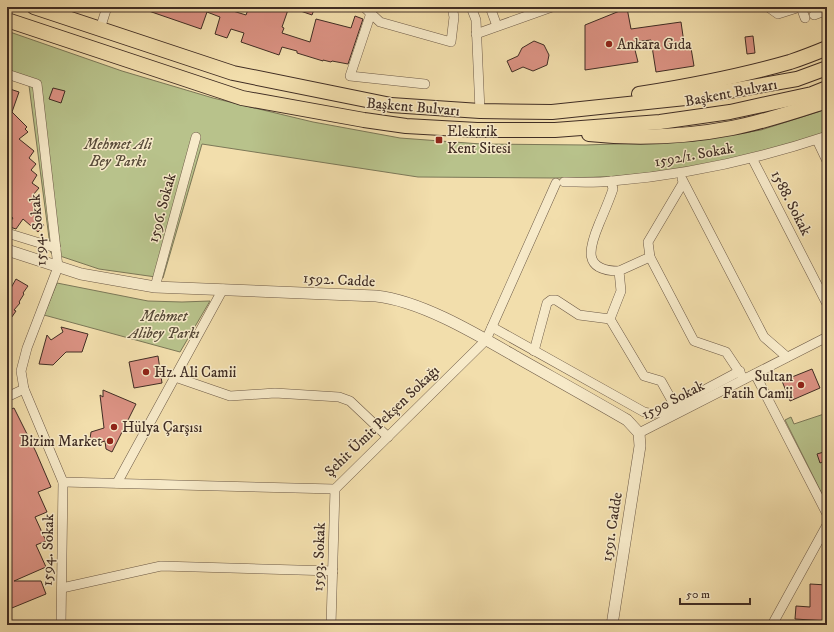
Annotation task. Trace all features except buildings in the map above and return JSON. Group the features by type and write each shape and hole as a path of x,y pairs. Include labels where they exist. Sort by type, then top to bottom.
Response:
{"main road":[{"name":"Başkent Bulvarı","path":"34,7 233,73 390,105 480,111 552,112 695,97 797,79 827,68"},
{"name":"Başkent Bulvarı","path":"7,20 242,98 406,126 477,130 554,130 697,117 730,112 812,94 827,88"},
{"path":"552,112 623,96 682,87 720,79 790,62 827,48"},
{"path":"554,130 617,137 681,135 733,128 827,101"}],"street":[{"path":"100,29 107,7"},
{"path":"425,84 350,76 368,10 380,22 451,42 454,16 452,7"},
{"path":"471,7 476,20 480,111"},
{"path":"490,7 497,26"},
{"path":"476,34 552,7"},
{"path":"768,7 778,14 800,7 809,17 827,10"},
{"name":"1594. Sokak","path":"7,74 37,84 58,267 24,356 21,371 24,389 63,482 61,625"},
{"name":"1592/1. Sokak","path":"560,182 611,181 679,174 752,158 827,136"},
{"name":"1596. Sokak","path":"155,287 196,137"},
{"path":"817,140 827,160"},
{"name":"1588. Sokak","path":"752,158 827,304"},
{"path":"679,174 764,337 787,357"},
{"path":"611,181 613,189 593,240 591,252 596,266 609,271 619,271 650,257"},
{"name":"Şehit Ümit Pekşen Sokağı","path":"63,482 335,489 486,340 560,182"},
{"path":"683,183 648,242 650,257 694,341 726,352 744,379"},
{"path":"7,233 56,248"},
{"name":"1592. Cadde","path":"7,250 81,274 155,287 382,297 399,301 425,310 486,340 627,420 639,433"},
{"path":"610,319 621,290 619,271"},
{"path":"117,483 223,289"},
{"path":"534,351 547,304 551,300 556,300 579,315 610,319"},
{"path":"610,319 644,376 661,381 675,406"},
{"path":"492,327 644,412 655,414 675,406 740,371"},
{"name":"1590 Sokak","path":"639,433 827,337"},
{"path":"755,374 827,514"},
{"path":"175,377 230,396 275,393 339,397 350,402 388,437"},
{"path":"7,397 24,389"},
{"name":"1591. Cadde","path":"612,625 640,446 639,433"},
{"name":"1593. Sokak","path":"331,625 335,489"},
{"path":"772,625 827,525"},
{"path":"62,588 161,566 332,571"}],"green space":[{"name":"Mehmet Ali Bey Parkı","path":"7,31 122,71 213,98 313,122 400,138 481,144 586,145 694,141 761,130 827,109 827,132 773,149 728,160 675,170 610,177 418,177 202,144 163,278 99,269 51,253 28,78 7,71"},
{"name":"Mehmet Alibey Parkı","path":"57,283 148,301 210,301 180,352 44,315"},
{"path":"827,413 827,504 785,420 791,417 794,424"}],"place":[{"name":"Ankara Gıda","path":"609,44"},
{"name":"Elektrik Kent Sitesi","path":"439,140"},
{"name":"Hz. Ali Camii","path":"146,372"},
{"name":"Sultan Fatih Camii","path":"801,385"},
{"name":"Hülya Çarşısı","path":"114,427"},
{"name":"Bizim Market","path":"110,441"}]}
